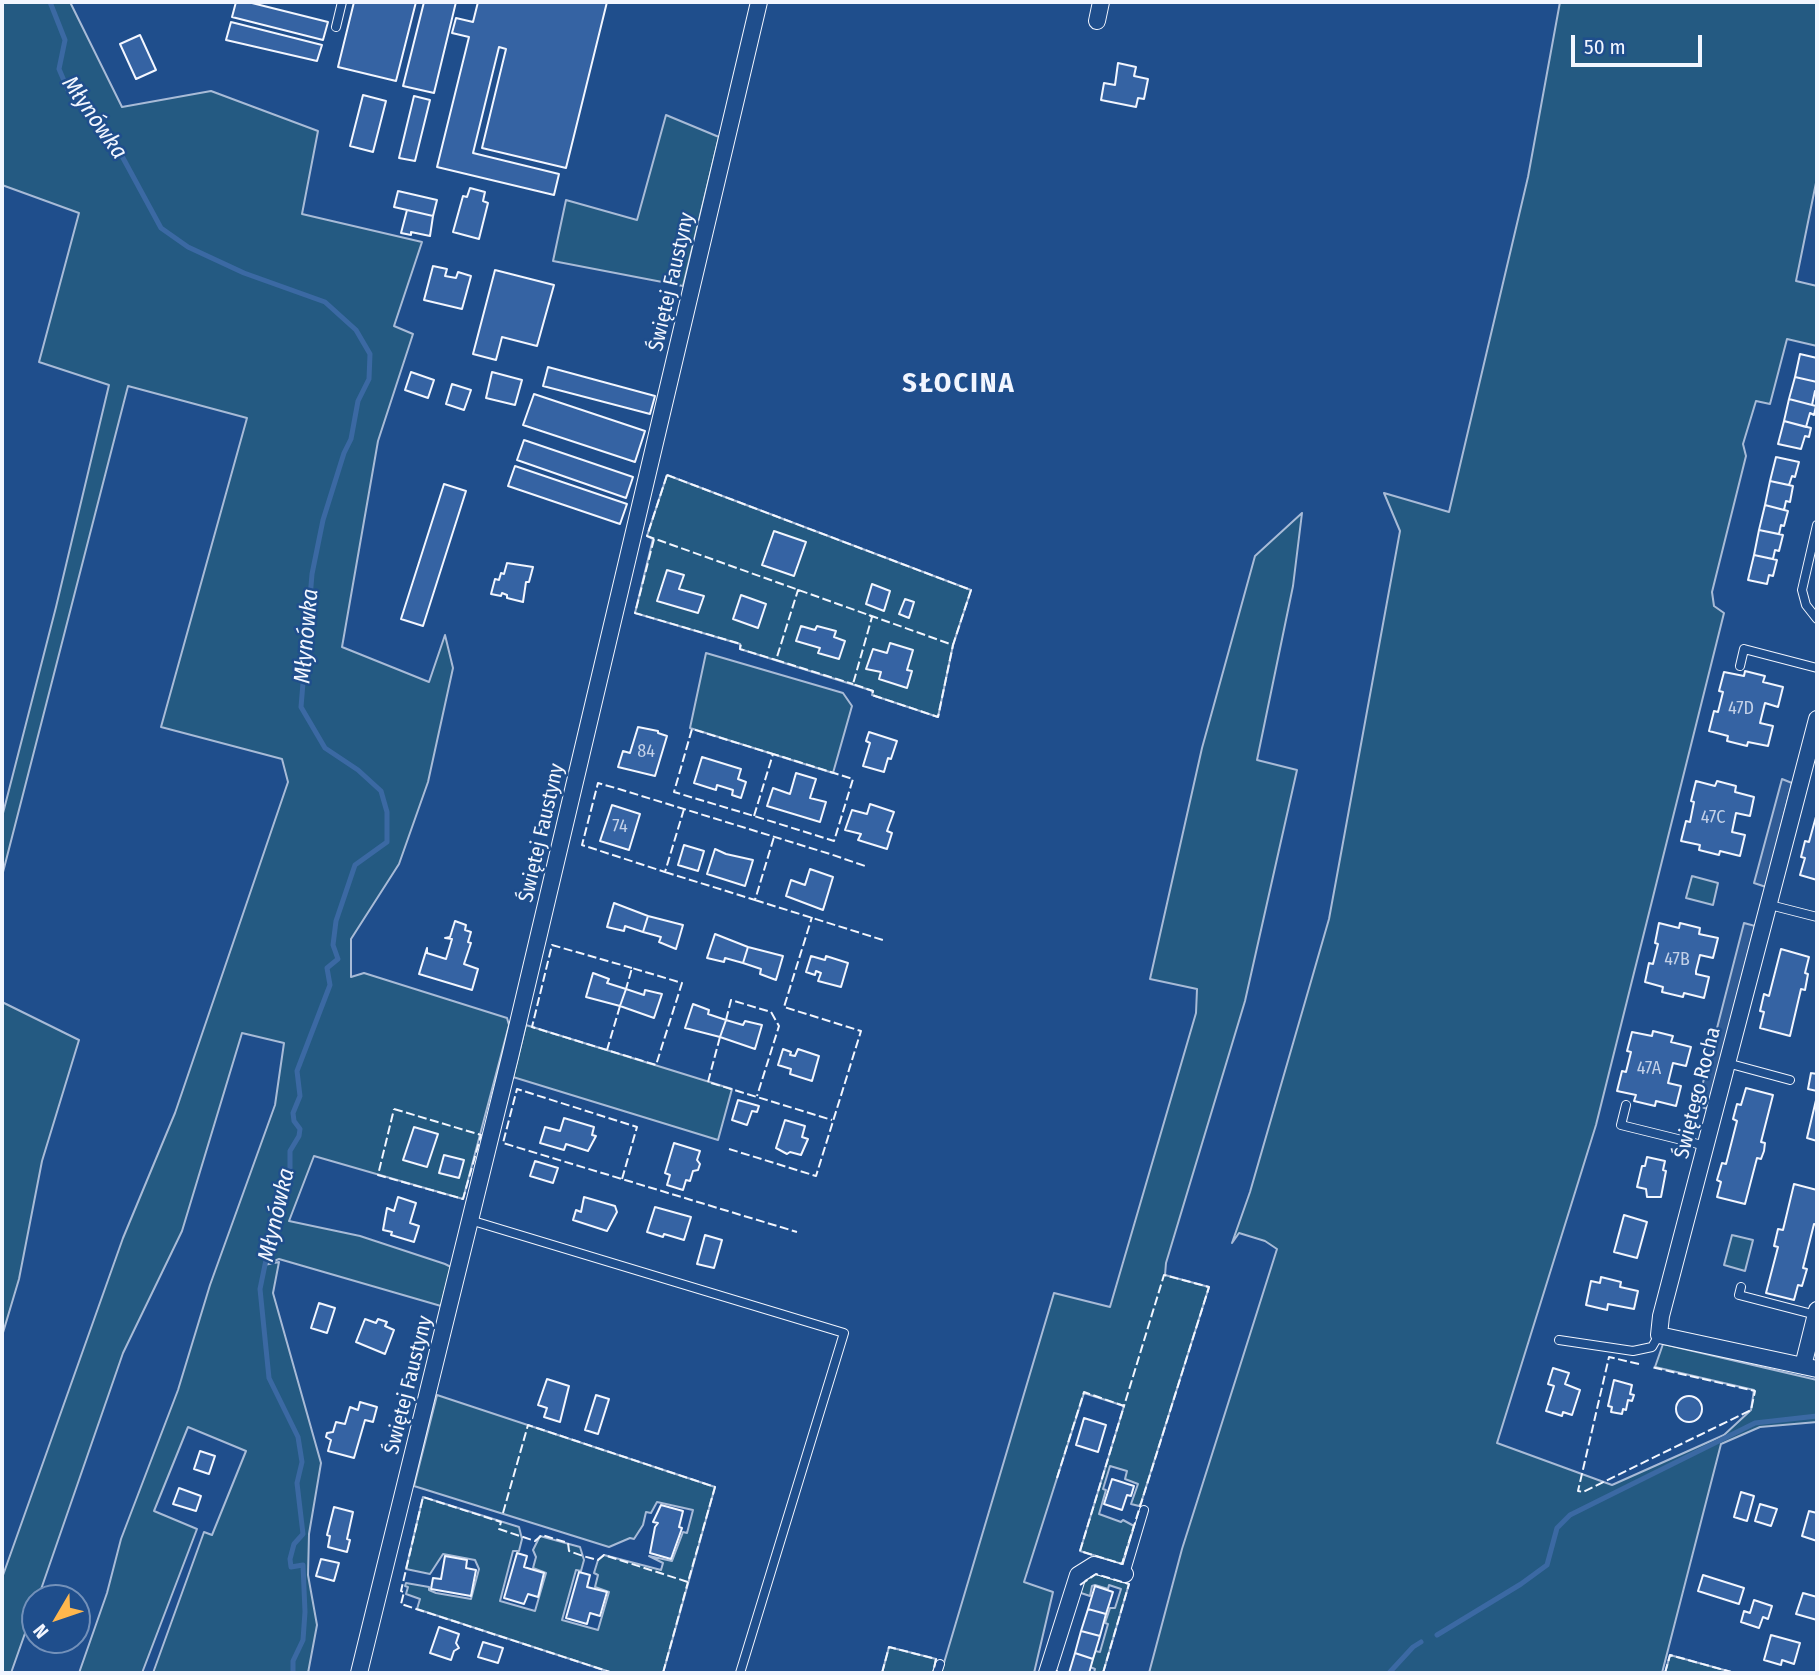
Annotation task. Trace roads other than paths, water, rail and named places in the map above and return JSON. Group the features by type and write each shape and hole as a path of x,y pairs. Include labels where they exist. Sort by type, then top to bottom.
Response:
{"street":[{"name":"Świętej Faustyny","path":"359,1673 470,1220 760,2"},
{"path":"1097,22 1101,2"},
{"name":"Świętego Rocha","path":"1659,1335 1661,1316 1817,719"},
{"path":"1659,1335 1810,1368 1817,1313"},
{"path":"1047,1673 1078,1575 1094,1565 1125,1574"}],"lane":[{"path":"336,27 342,2"},
{"path":"1817,525 1802,590 1806,605 1817,619"},
{"path":"1740,666 1744,649 1817,668"},
{"path":"1770,905 1817,917"},
{"path":"1727,1063 1790,1080"},
{"path":"1626,1105 1621,1125 1706,1146"},
{"path":"470,1220 844,1333 740,1673"},
{"path":"1741,1287 1740,1295 1817,1313"},
{"path":"1559,1340 1633,1351 1652,1347 1659,1335"},
{"path":"1125,1574 1144,1510"}],"waterway":[{"name":"Młynówka","path":"50,2 65,40 59,69 68,90 116,145 161,228 188,247 244,273 325,302 356,330 370,354 369,379 358,401 351,439 323,520 312,574 301,707 325,748 358,770 381,791 387,812 387,842 355,865 336,921 333,945 338,959 327,968 330,985 297,1071 300,1096 293,1113 294,1121 300,1129 299,1136 290,1151 290,1171 273,1226 260,1289 269,1378 298,1437 302,1462 297,1483 303,1534 294,1544 290,1559 291,1567 303,1565 305,1612 303,1640 293,1661 293,1673"},
{"path":"1437,1635 1547,1565 1557,1528 1570,1515 1755,1423 1817,1416"},
{"path":"1389,1673 1421,1642"}],"district":[{"name":"SŁOCINA","path":"959,384"}]}
